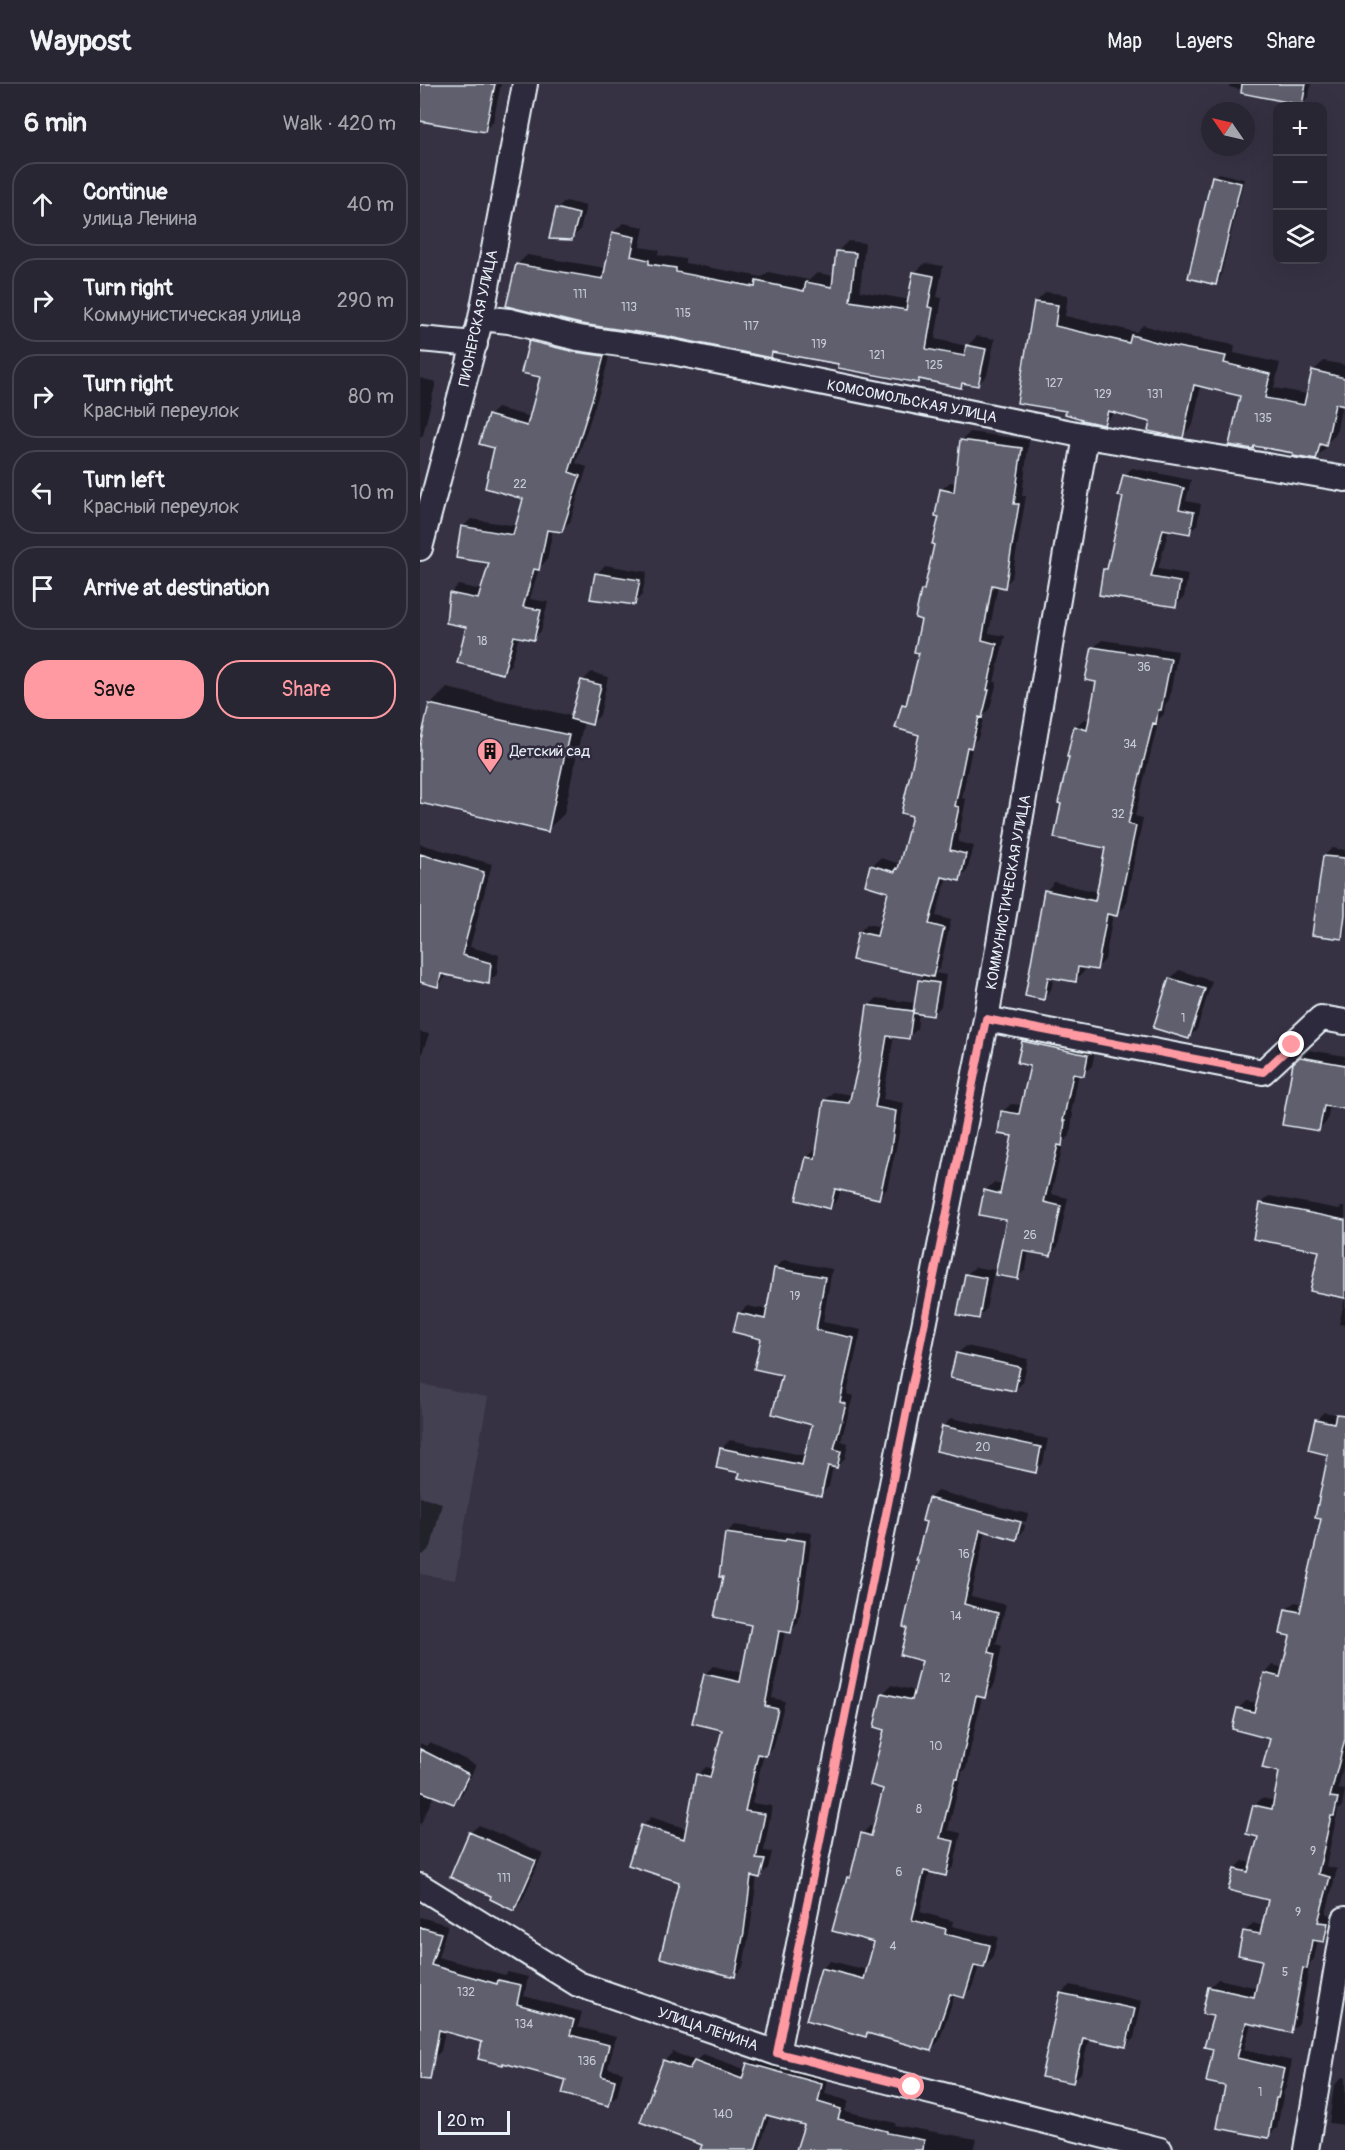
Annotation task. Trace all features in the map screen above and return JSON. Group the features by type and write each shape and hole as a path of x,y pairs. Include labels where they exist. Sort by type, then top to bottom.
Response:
{"street":[{"name":"ПИОНЕРСКАЯ УЛИЦА","path":"420,548 481,318 525,84"},
{"name":"КОМСОМОЛЬСКАЯ УЛИЦА","path":"481,318 509,321 578,338 662,350 1086,436 1345,479"},
{"path":"420,339 475,344"},
{"name":"КОММУНИСТИЧЕСКАЯ УЛИЦА","path":"777,2053 986,1019 1086,436"},
{"path":"986,1019 1263,1072 1321,1018 1345,1022"},
{"name":"УЛИЦА ЛЕНИНА","path":"420,1886 578,1984 777,2053 1160,2150"},
{"path":"1306,2150 1345,1919"}],"shaded area":[{"path":"420,1384 488,1397 455,1580 420,1574"}],"building":[{"path":"420,84 495,84 485,132 420,121"},
{"path":"1242,84 1306,84 1303,102 1287,102 1241,93"},
{"path":"1212,176 1241,183 1216,285 1188,278"},
{"path":"556,208 579,214 572,240 549,239"},
{"path":"612,232 635,237 631,256 649,260 649,264 676,268 676,272 755,287 756,281 804,291 806,282 832,287 836,251 856,253 850,301 906,310 913,272 934,276 928,307 933,308 926,349 964,356 966,345 986,349 978,386 962,383 961,388 919,379 918,383 838,368 838,364 772,352 771,358 665,336 581,324 506,306 516,264 603,279"},
{"path":"1034,302 1058,305 1055,326 1129,343 1131,335 1167,345 1226,356 1224,363 1270,374 1265,398 1304,405 1312,370 1345,378 1345,406 1335,404 1326,446 1320,444 1316,460 1254,446 1253,449 1229,445 1240,396 1194,385 1183,438 1148,431 1150,422 1108,411 1104,425 1081,420 1065,414 1066,411 1017,403"},
{"path":"529,341 604,356 569,472 580,476 562,532 547,530 539,570 534,569 523,607 541,610 534,640 514,636 503,674 457,663 466,627 446,623 449,593 478,599 489,563 456,558 461,526 513,535 523,499 485,488 494,448 479,444 488,415 527,426 540,377 521,373"},
{"path":"960,440 1022,448 1014,504 1019,504 1005,588 992,585 982,640 997,644 987,690 989,690 971,748 967,747 955,806 959,807 950,850 966,854 960,881 942,877 929,924 944,928 933,977 852,960 858,932 877,936 888,892 865,885 870,865 895,872 896,868 898,869 912,816 901,813 919,735 895,728 902,704 906,705 919,653 914,652 921,620 915,618 934,545 932,544 939,517 935,516 940,489 954,492"},
{"path":"1123,475 1184,488 1179,509 1194,512 1190,534 1163,529 1151,577 1180,582 1176,607 1099,595 1103,569 1107,569 1123,497 1118,496"},
{"path":"595,573 640,580 635,605 590,599"},
{"path":"1092,647 1171,659 1161,710 1158,710 1156,724 1153,723 1128,824 1136,826 1117,916 1107,914 1097,970 1078,967 1076,982 1048,977 1044,1000 1025,996 1044,890 1095,901 1105,848 1054,838 1061,804 1058,803 1074,726 1087,730 1096,682 1085,680"},
{"path":"581,680 601,685 592,725 570,719"},
{"name":"Детский сад","path":"429,704 569,735 548,832 420,803 420,744"},
{"path":"420,854 484,872 462,955 491,963 489,984 441,974 438,987 420,982"},
{"path":"1323,856 1345,858 1345,914 1342,939 1312,935"},
{"path":"1169,978 1205,989 1189,1039 1153,1028"},
{"path":"918,980 939,983 933,1016 913,1013"},
{"path":"867,1005 913,1011 909,1039 887,1036 875,1107 896,1111 891,1149 879,1199 835,1189 830,1209 796,1200 806,1157 815,1159 824,1100 849,1103 860,1058"},
{"path":"1022,1041 1088,1055 1084,1076 1073,1074 1063,1121 1065,1121 1062,1146 1058,1145 1044,1202 1061,1206 1051,1256 1023,1251 1018,1279 995,1275 1006,1220 979,1215 984,1190 1000,1194 1012,1136 998,1134 1001,1111 1019,1114 1030,1066 1017,1063"},
{"path":"1300,1057 1345,1065 1345,1109 1324,1106 1319,1131 1282,1125 1293,1063"},
{"path":"1260,1203 1345,1220 1345,1298 1310,1291 1319,1251 1253,1239"},
{"path":"774,1268 825,1277 816,1330 854,1338 840,1402 846,1404 834,1449 841,1451 837,1468 828,1466 821,1496 738,1478 740,1473 716,1468 720,1448 802,1465 812,1425 772,1414 782,1375 754,1369 761,1339 733,1332 738,1313 765,1319"},
{"path":"965,1274 986,1278 979,1319 957,1315"},
{"path":"956,1353 1020,1367 1015,1391 950,1378"},
{"path":"1336,1414 1345,1415 1345,1739 1330,1797 1338,1798 1334,1816 1331,1816 1318,1874 1330,1877 1318,1922 1328,1923 1324,1942 1312,1940 1307,1969 1303,1968 1291,2033 1246,2023 1237,2058 1285,2069 1278,2098 1276,2098 1269,2138 1217,2128 1225,2086 1206,2082 1213,2049 1204,2047 1213,2016 1202,2014 1208,1987 1254,1997 1262,1960 1238,1955 1243,1931 1260,1934 1268,1900 1228,1890 1234,1869 1248,1872 1258,1837 1246,1834 1253,1805 1272,1809 1279,1772 1262,1768 1270,1739 1232,1729 1237,1708 1254,1712 1264,1673 1280,1677 1290,1636 1280,1634 1285,1609 1300,1612 1321,1519 1315,1518 1328,1455 1308,1450 1315,1419 1334,1423"},
{"path":"942,1426 1041,1447 1036,1473 936,1451"},
{"path":"928,1498 1021,1522 1016,1540 980,1530 964,1604 998,1613 989,1652 995,1654 985,1698 976,1696 958,1779 955,1778 940,1838 954,1841 946,1876 924,1871 912,1920 946,1929 945,1934 990,1945 984,1968 974,1966 964,1998 950,1994 931,2051 867,2033 866,2037 806,2020 821,1968 864,1979 874,1942 832,1931 847,1877 850,1878 861,1833 871,1836 883,1789 870,1785 884,1730 874,1727 882,1693 912,1700 922,1661 900,1655 907,1628 903,1627 926,1522 922,1521"},
{"path":"725,1533 785,1541 786,1538 805,1541 791,1633 779,1631 765,1706 778,1709 766,1756 758,1754 745,1811 765,1814 756,1859 765,1860 760,1878 751,1876 744,1932 735,1977 660,1958 679,1882 628,1865 641,1825 684,1839 696,1774 710,1778 722,1730 692,1723 704,1674 740,1682 751,1625 714,1617 723,1577 719,1577"},
{"path":"420,1749 469,1774 454,1804 420,1791"},
{"path":"469,1832 536,1861 514,1911 490,1899 491,1896 450,1877"},
{"path":"420,1927 441,1933 431,1965 497,1984 498,1980 521,1985 517,2004 574,2020 570,2035 609,2045 601,2076 615,2080 609,2106 562,2094 566,2080 503,2063 503,2065 478,2059 482,2042 439,2030 430,2080 420,2079"},
{"path":"1060,1993 1135,2009 1126,2047 1083,2038 1073,2083 1041,2077"},
{"path":"663,2060 689,2069 694,2061 742,2079 747,2063 822,2084 818,2102 841,2109 838,2119 887,2131 887,2133 924,2140 923,2150 796,2150 804,2125 766,2115 755,2150 700,2150 702,2145 640,2122"}],"place":[{"name":"Детский сад","path":"490,774"}],"route":[{"path":"912,2087 777,2053 986,1019 1263,1072 1292,1045"}]}
